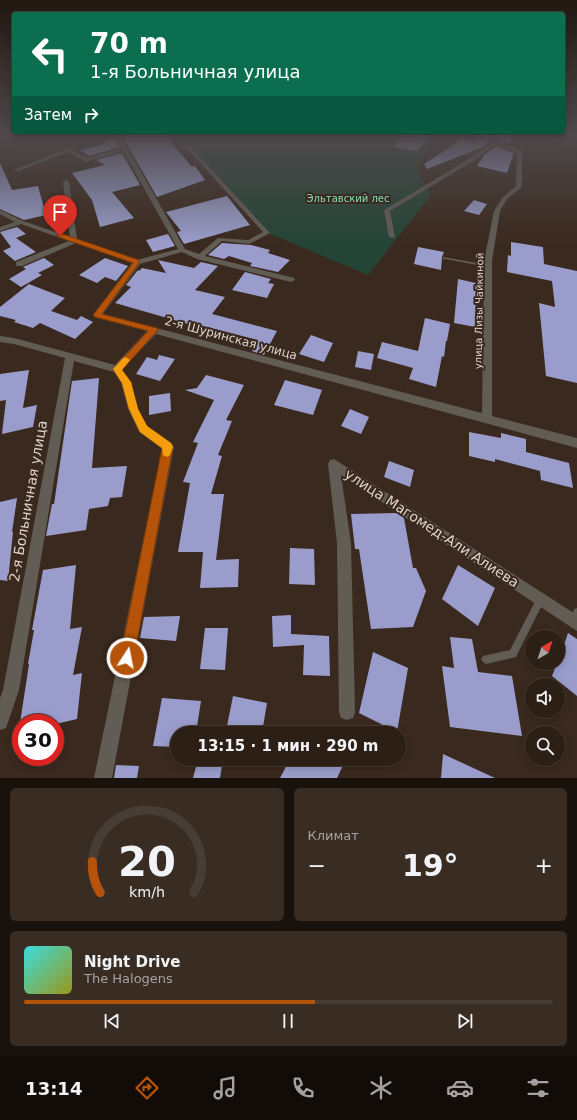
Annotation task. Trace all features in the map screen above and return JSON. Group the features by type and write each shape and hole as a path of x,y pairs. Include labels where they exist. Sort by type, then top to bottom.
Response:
{"street":[{"path":"138,171 182,250"},
{"path":"200,257 220,240 249,242 267,233 210,171"},
{"path":"392,237 387,210 452,171"},
{"name":"улица Лизы Чайкиной","path":"487,419 488,266 497,211 505,198 519,187 519,171"},
{"path":"66,182 74,240"},
{"path":"0,212 21,222 137,262 182,250 200,257 291,280"},
{"path":"0,229 21,222"},
{"path":"20,264 74,240"},
{"name":"2-я Шуринская улица","path":"137,262 97,315 577,443"},
{"path":"117,369 154,330"},
{"path":"0,339 14,340 117,369 126,382 133,409 143,429 168,447 104,778"},
{"name":"2-я Больничная улица","path":"0,722 11,690 70,356"},
{"name":"улица Магомед-Али Алиева","path":"347,712 344,543 334,464 541,599 576,619"}],"lane":[{"path":"445,258 488,266"},
{"path":"486,659 512,654 541,599"}],"green space":[{"name":"Эльтавский лес","path":"211,171 418,171 431,195 368,275 268,233"}],"building":[{"path":"0,171 4,171 12,190 38,186 46,215 24,220 0,209"},
{"path":"79,171 132,171 140,185 112,192 134,218 100,227 92,200 72,173"},
{"path":"142,171 199,171 205,180 157,197"},
{"path":"227,196 250,225 184,244 177,232 181,231 166,212"},
{"path":"474,200 487,204 479,215 464,211"},
{"path":"17,227 26,234 16,238 36,252 15,261 3,251 11,247 0,232"},
{"path":"168,234 175,246 153,252 146,240"},
{"path":"511,242 543,247 544,264 577,271 577,383 546,376 539,303 555,307 552,281 507,272 508,255 511,256"},
{"path":"222,243 251,245 270,250 268,253 290,260 278,272 250,266 252,263 229,256 224,259 208,255"},
{"path":"418,247 444,252 441,270 414,264"},
{"path":"44,258 54,265 38,273 42,275 21,287 9,279 26,269 23,267"},
{"path":"105,258 128,266 116,281 105,277 97,283 79,275"},
{"path":"158,260 194,268 201,262 218,266 195,290 225,297 212,314 277,331 264,355 252,351 258,340 203,326 202,328 115,303 131,287 126,285 138,270 139,271 142,268 166,273"},
{"path":"245,272 271,279 268,283 274,284 267,298 232,290"},
{"path":"458,279 480,284 479,298 476,297 475,327 454,323"},
{"path":"29,284 65,298 51,311 77,320 81,316 93,322 75,339 40,323 33,328 14,322 16,320 0,316 0,307"},
{"path":"425,318 450,324 444,357 442,356 436,387 409,379 413,368 377,358 382,342 418,351"},
{"path":"311,335 333,343 324,362 299,354"},
{"path":"358,351 374,354 371,370 355,367"},
{"path":"159,355 175,359 160,381 136,374 147,357 157,360"},
{"path":"29,370 23,408 37,405 33,427 2,434 6,400 0,401 0,374"},
{"path":"206,375 244,385 226,420 232,421 218,455 222,456 211,494 224,494 216,560 239,559 238,587 200,588 203,552 178,552 190,483 183,482 198,443 193,442 214,400 185,390 197,388"},
{"path":"99,378 92,468 127,466 122,497 110,498 108,506 89,509 86,530 46,536 52,504 54,504 72,381"},
{"path":"285,380 322,390 313,415 274,405"},
{"path":"170,393 171,411 149,415 149,396"},
{"path":"350,409 369,417 361,434 341,426"},
{"path":"469,432 501,438 501,433 526,439 526,452 569,463 573,488 541,480 540,471 495,459 495,462 469,456"},
{"path":"389,461 414,470 410,487 384,477"},
{"path":"17,498 12,532 8,581 0,580 0,502"},
{"path":"397,513 404,518 413,568 416,568 426,591 413,627 371,629 359,549 355,549 351,514"},
{"path":"290,548 314,549 315,585 289,584"},
{"path":"76,565 70,629 82,627 73,675 82,673 77,719 64,722 64,714 21,714 34,630 32,630 43,570"},
{"path":"458,565 495,588 478,626 442,599"},
{"path":"291,615 291,634 329,636 330,676 303,675 304,645 273,647 272,616"},
{"path":"180,616 176,641 140,638 144,617"},
{"path":"205,628 228,628 225,670 200,669"},
{"path":"568,633 577,639 577,696 565,686 565,678 554,678 552,676 554,670 565,670 565,642"},
{"path":"450,637 472,639 478,672 512,676 522,736 450,727 442,666 454,668"},
{"path":"373,652 408,668 398,726 385,726 359,713"},
{"path":"233,696 267,703 263,726 227,726"},
{"path":"162,698 201,701 197,726 170,726 170,747 153,746"},
{"path":"443,754 495,778 441,778"},
{"path":"116,765 139,766 137,778 114,778"},
{"path":"196,766 222,766 220,778 193,778"},
{"path":"286,766 343,766 337,778 280,778"}],"slow traffic":[{"path":"126,360 117,369 126,382 133,409 143,429 168,447 167,452"}],"route":[{"path":"60,236 137,262 97,315 154,330 117,369 126,382 133,409 143,429 168,447 127,658"}]}
